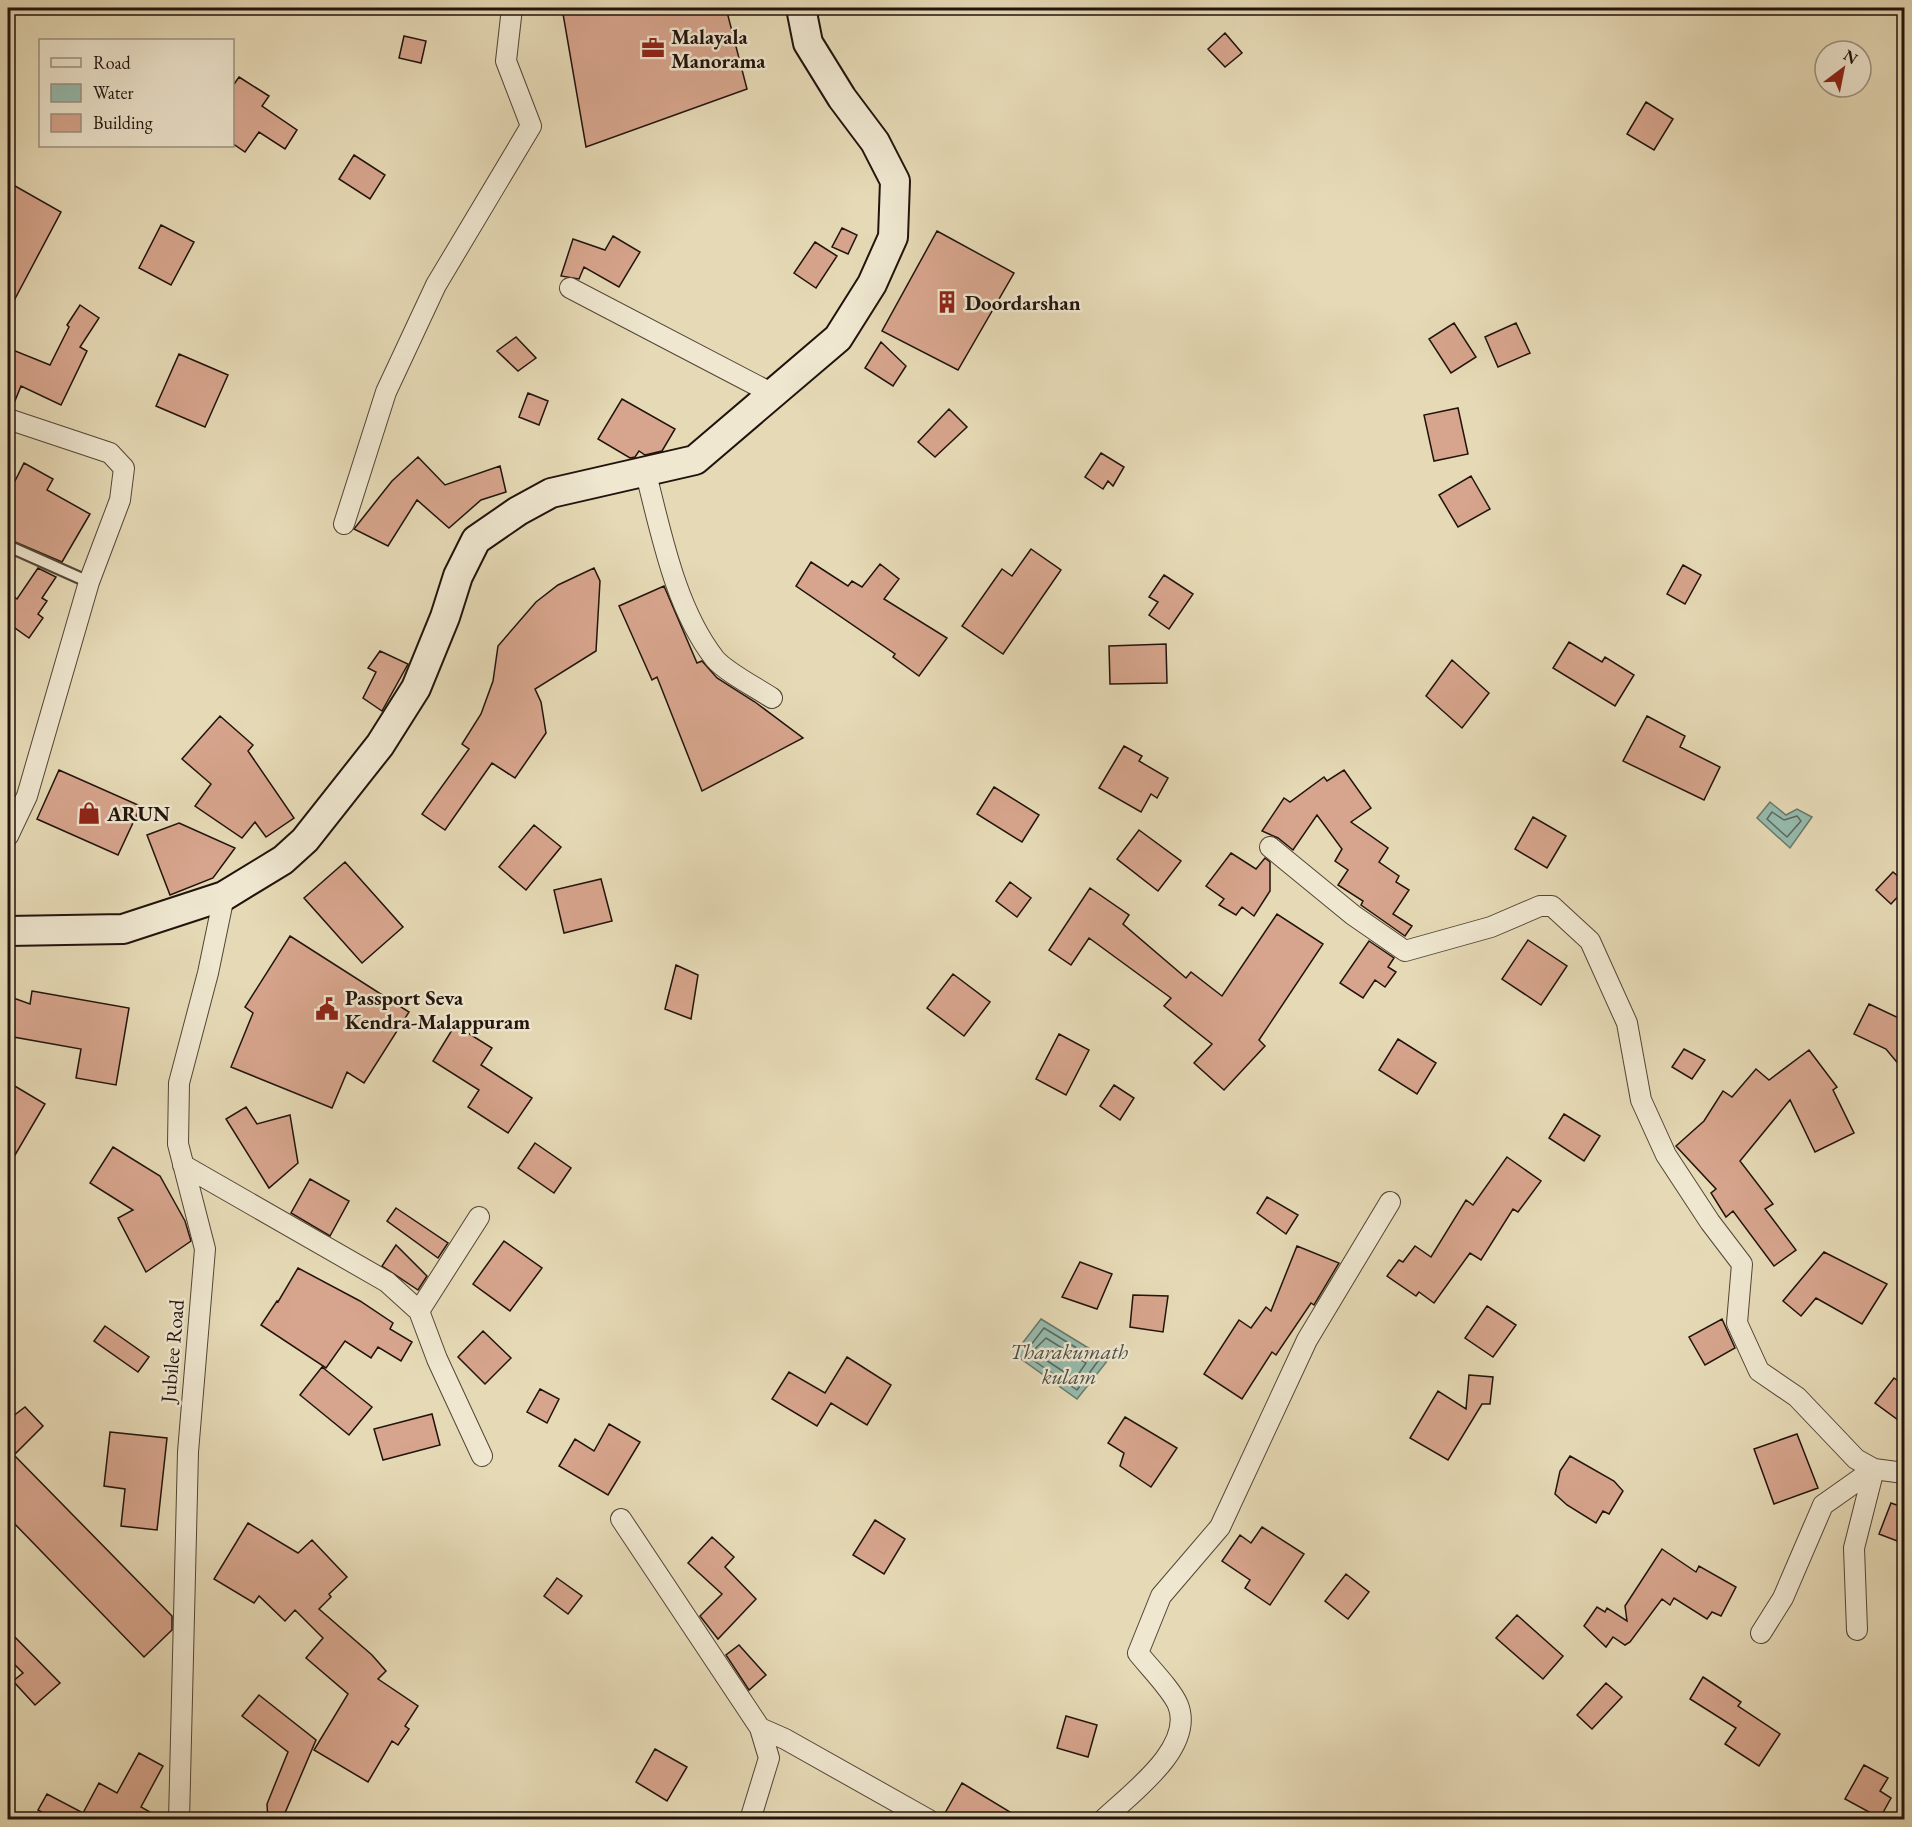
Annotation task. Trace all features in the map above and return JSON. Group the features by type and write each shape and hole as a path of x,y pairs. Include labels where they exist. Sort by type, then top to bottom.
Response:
{"main road":[{"path":"8,931 123,929 224,896 283,860 304,840 380,745 416,688 445,617 458,576 476,540 518,511 550,493 694,460 838,338 872,284 893,237 895,181 874,142 842,98 808,43 801,8"}],"street":[{"path":"344,525 387,392 436,285 531,126 506,61 512,8"},
{"path":"570,288 773,393"},
{"path":"8,418 110,453 124,468 120,500 89,582 27,796 8,836"},
{"path":"645,470 669,565 693,621 716,660 772,698"},
{"path":"1270,847 1353,915 1405,951 1491,927 1540,906 1552,906 1590,941 1628,1023 1641,1100 1666,1155 1710,1222 1742,1264 1737,1323 1759,1371 1797,1397 1856,1459 1874,1469 1905,1473"},
{"name":"Jubilee Road","path":"179,1820 188,1452 205,1250 178,1144 179,1083 208,973 224,896"},
{"path":"183,1165 387,1282 419,1311 437,1359 482,1456"},
{"path":"1103,1820 1171,1753 1180,1727 1178,1705 1138,1653 1161,1596 1220,1527 1307,1340 1390,1202"},
{"path":"419,1311 479,1217"},
{"path":"1857,1630 1854,1548 1874,1469"},
{"path":"1761,1633 1783,1598 1823,1504 1874,1469"},
{"path":"621,1519 760,1728 770,1758 750,1820"},
{"path":"760,1728 785,1739 928,1820"}],"lane":[{"path":"8,546 89,582"}],"water":[{"path":"1770,802 1786,815 1797,809 1812,817 1790,848 1757,818"},
{"name":"Tharakumath kulam","path":"1041,1319 1108,1360 1077,1399 1014,1354"}],"building":[{"name":"Malayala Manorama","path":"562,8 726,8 747,89 586,147"},
{"path":"1225,33 1242,53 1225,67 1208,49"},
{"path":"404,36 426,41 421,63 399,58"},
{"path":"239,77 269,96 262,106 297,130 285,149 259,132 245,152 234,144 234,84"},
{"path":"1646,102 1673,119 1654,150 1627,134"},
{"path":"354,155 385,175 370,199 339,179"},
{"path":"8,182 61,212 8,312"},
{"path":"161,225 194,242 171,285 139,268"},
{"path":"842,228 857,235 848,254 832,247"},
{"name":"Doordarshan","path":"937,231 1014,273 958,370 882,331"},
{"path":"613,236 640,252 619,287 584,267 579,279 561,276 573,239 605,250"},
{"path":"815,242 837,256 816,288 794,273"},
{"path":"80,305 99,318 80,347 87,351 61,405 21,386 12,408 8,407 8,348 50,365 69,327 67,325"},
{"path":"1454,323 1476,357 1451,373 1429,339"},
{"path":"1516,323 1530,353 1498,367 1485,337"},
{"path":"516,337 536,358 518,371 497,351"},
{"path":"881,342 906,366 893,386 865,368"},
{"path":"179,354 228,375 205,427 156,406"},
{"path":"528,393 548,401 539,425 519,417"},
{"path":"622,399 675,429 662,451 645,455 639,451 635,457 630,458 598,439"},
{"path":"1458,408 1468,454 1434,461 1424,415"},
{"path":"949,409 967,427 935,457 918,442"},
{"path":"1101,453 1124,467 1113,486 1108,481 1103,489 1085,477"},
{"path":"418,457 445,485 500,466 506,492 481,500 449,528 417,500 388,546 354,529 392,481"},
{"path":"24,463 53,479 47,490 90,514 62,562 8,539 8,495"},
{"path":"1471,476 1490,509 1458,527 1439,495"},
{"path":"1031,549 1061,570 1003,654 962,626 1002,569 1012,576"},
{"path":"811,562 848,586 852,581 862,587 880,564 899,579 884,599 947,638 919,676 893,657 895,654 796,586"},
{"path":"1683,565 1701,575 1685,604 1667,594"},
{"path":"38,568 56,577 42,598 47,601 38,614 43,618 29,638 8,623 8,592 17,599"},
{"path":"594,568 600,581 596,651 535,689 541,702 546,733 515,778 492,763 445,830 422,814 469,749 462,744 481,714 493,681 498,646 536,602 558,585"},
{"path":"1164,575 1193,594 1169,629 1149,615 1158,602 1149,597"},
{"path":"664,586 697,663 702,661 717,678 755,702 803,738 702,791 657,677 652,680 619,606"},
{"path":"1569,642 1602,662 1605,657 1634,675 1615,706 1553,668"},
{"path":"1166,644 1167,683 1110,684 1109,646"},
{"path":"380,651 408,664 382,711 363,698 376,672 368,668"},
{"path":"1452,660 1489,693 1462,728 1426,696"},
{"path":"220,716 253,745 248,751 294,818 266,837 255,822 242,838 195,806 211,784 182,759"},
{"path":"1647,716 1685,736 1680,747 1720,767 1704,800 1623,761"},
{"path":"1124,746 1142,756 1139,761 1168,778 1157,798 1151,794 1141,812 1099,788"},
{"name":"ARUN","path":"59,770 138,805 138,812 118,855 37,819"},
{"path":"1344,770 1371,808 1351,822 1388,848 1379,862 1399,876 1396,882 1409,890 1393,914 1412,926 1405,936 1361,905 1363,901 1338,885 1348,870 1335,861 1342,849 1317,815 1293,850 1278,838 1262,831 1284,798 1290,802 1324,777 1327,781"},
{"path":"994,787 1039,815 1022,842 977,814"},
{"path":"1533,817 1566,836 1547,868 1515,849"},
{"path":"179,823 235,848 213,878 170,895 147,835"},
{"path":"534,825 561,847 526,890 499,867"},
{"path":"1139,830 1181,861 1158,891 1117,859"},
{"path":"1231,853 1256,869 1265,858 1270,862 1270,891 1254,916 1242,907 1236,915 1219,905 1224,899 1206,886"},
{"path":"345,862 403,927 362,963 304,898"},
{"path":"1893,872 1905,882 1905,889 1891,904 1876,890"},
{"path":"601,879 612,921 564,933 554,890"},
{"path":"1010,882 1031,898 1017,917 996,901"},
{"path":"1090,888 1129,915 1123,924 1186,978 1191,972 1222,996 1277,914 1323,944 1259,1040 1265,1046 1224,1090 1194,1063 1212,1044 1164,1006 1171,998 1089,938 1071,965 1049,950"},
{"name":"Passport Seva Kendra-Malappuram","path":"290,936 409,1012 364,1083 347,1072 332,1108 231,1067 253,1013 245,1007"},
{"path":"1528,940 1567,966 1541,1005 1502,979"},
{"path":"1369,941 1394,958 1388,967 1396,972 1385,987 1375,980 1363,998 1340,983"},
{"path":"676,965 698,975 691,1019 665,1009"},
{"path":"953,974 990,1002 964,1036 927,1008"},
{"path":"32,991 129,1008 116,1085 76,1078 81,1049 8,1036 8,996 30,1004"},
{"path":"1869,1004 1905,1021 1905,1072 1886,1049 1854,1034"},
{"path":"455,1025 492,1048 481,1065 532,1098 508,1133 468,1107 479,1090 433,1061"},
{"path":"1059,1034 1089,1050 1066,1095 1036,1079"},
{"path":"1398,1039 1436,1063 1417,1094 1379,1070"},
{"path":"1684,1049 1705,1060 1692,1079 1672,1067"},
{"path":"1809,1050 1837,1087 1833,1090 1854,1133 1815,1152 1790,1100 1740,1161 1773,1204 1765,1209 1796,1250 1774,1266 1733,1211 1726,1217 1711,1193 1716,1189 1676,1146 1704,1121 1723,1091 1732,1097 1756,1069 1769,1080"},
{"path":"8,1082 45,1104 8,1167"},
{"path":"1114,1085 1134,1098 1120,1120 1100,1106"},
{"path":"246,1107 257,1124 290,1115 298,1163 269,1188 226,1119"},
{"path":"1564,1114 1600,1136 1584,1161 1549,1138"},
{"path":"535,1143 571,1168 554,1193 518,1168"},
{"path":"113,1147 160,1176 185,1221 191,1241 146,1272 118,1218 133,1210 90,1183"},
{"path":"1507,1157 1541,1181 1518,1212 1513,1209 1481,1260 1470,1253 1434,1303 1419,1292 1416,1296 1387,1276 1399,1260 1403,1262 1415,1246 1431,1257 1466,1200 1473,1205"},
{"path":"310,1179 349,1201 330,1236 291,1213"},
{"path":"1267,1197 1298,1215 1286,1234 1257,1213"},
{"path":"396,1208 448,1243 438,1258 387,1221"},
{"path":"504,1241 542,1268 510,1311 473,1284"},
{"path":"396,1245 427,1276 418,1290 382,1266"},
{"path":"1297,1246 1339,1263 1314,1305 1311,1303 1276,1355 1272,1352 1242,1399 1204,1374 1239,1320 1251,1328 1266,1307 1271,1311"},
{"path":"1824,1252 1887,1284 1862,1324 1816,1298 1801,1316 1783,1301"},
{"path":"1080,1262 1112,1274 1097,1309 1062,1297"},
{"path":"298,1268 360,1301 393,1323 390,1329 412,1342 401,1361 378,1347 371,1358 345,1341 326,1368 261,1325"},
{"path":"1133,1295 1168,1296 1163,1332 1130,1327"},
{"path":"1487,1306 1516,1325 1493,1357 1465,1338"},
{"path":"1722,1319 1735,1348 1705,1365 1689,1337"},
{"path":"105,1326 149,1357 138,1372 94,1341"},
{"path":"483,1331 511,1358 485,1384 458,1357"},
{"path":"847,1357 891,1385 867,1425 831,1403 817,1426 772,1399 789,1372 825,1393"},
{"path":"322,1367 372,1407 349,1435 300,1395"},
{"path":"1469,1375 1493,1377 1490,1404 1482,1404 1448,1460 1410,1438 1438,1391 1466,1409"},
{"path":"1894,1378 1905,1386 1905,1425 1875,1403"},
{"path":"540,1389 559,1399 547,1423 527,1412"},
{"path":"25,1407 43,1426 14,1455 172,1616 172,1630 144,1657 8,1517 8,1420"},
{"path":"432,1414 440,1445 383,1460 374,1429"},
{"path":"1125,1417 1177,1448 1151,1487 1120,1466 1124,1453 1108,1443"},
{"path":"609,1424 640,1442 608,1495 559,1466 575,1439 594,1451"},
{"path":"110,1432 167,1438 157,1530 121,1526 125,1489 104,1486"},
{"path":"1797,1434 1818,1488 1774,1504 1754,1449"},
{"path":"1570,1456 1614,1481 1623,1491 1609,1514 1603,1511 1596,1523 1567,1505 1555,1494 1560,1471"},
{"path":"1891,1503 1905,1508 1905,1544 1879,1534"},
{"path":"875,1520 905,1539 884,1574 853,1555"},
{"path":"248,1523 298,1553 312,1540 347,1577 329,1594 331,1597 319,1609 372,1655 386,1671 378,1679 418,1706 405,1726 409,1729 398,1745 392,1741 368,1782 314,1750 348,1694 306,1658 323,1638 295,1610 285,1621 259,1596 254,1603 214,1579"},
{"path":"1262,1527 1304,1554 1270,1605 1245,1588 1250,1580 1222,1561 1240,1535 1251,1543"},
{"path":"712,1537 734,1557 725,1567 756,1599 718,1639 700,1616 722,1594 688,1563"},
{"path":"1662,1549 1696,1572 1699,1566 1736,1587 1721,1616 1712,1612 1707,1619 1674,1598 1670,1605 1662,1599 1630,1642 1625,1645 1613,1637 1606,1647 1584,1626 1597,1607 1605,1612 1607,1608 1627,1621 1625,1606"},
{"path":"1346,1574 1369,1592 1348,1619 1325,1601"},
{"path":"557,1578 582,1596 568,1614 544,1596"},
{"path":"1517,1615 1563,1656 1543,1679 1496,1638"},
{"path":"8,1630 60,1683 35,1705 13,1681 23,1673 8,1658"},
{"path":"739,1645 766,1675 749,1690 726,1655"},
{"path":"1703,1677 1741,1702 1738,1706 1780,1734 1759,1766 1725,1744 1736,1728 1690,1699"},
{"path":"1606,1683 1622,1697 1592,1729 1577,1715"},
{"path":"259,1695 316,1740 282,1820 268,1820 267,1804 288,1752 242,1716"},
{"path":"1066,1716 1097,1725 1088,1757 1057,1748"},
{"path":"655,1749 687,1767 667,1801 636,1782"},
{"path":"139,1753 163,1766 141,1807 164,1820 56,1820 38,1810 47,1794 83,1813 99,1783 117,1793"},
{"path":"1864,1765 1888,1778 1880,1791 1891,1798 1880,1818 1845,1799"},
{"path":"962,1783 1023,1820 955,1820 945,1813"}],"place":[{"name":"Malayala Manorama","path":"653,48"},
{"name":"Doordarshan","path":"947,302"},
{"name":"ARUN","path":"89,813"},
{"name":"Passport Seva Kendra-Malappuram","path":"327,1009"}]}
